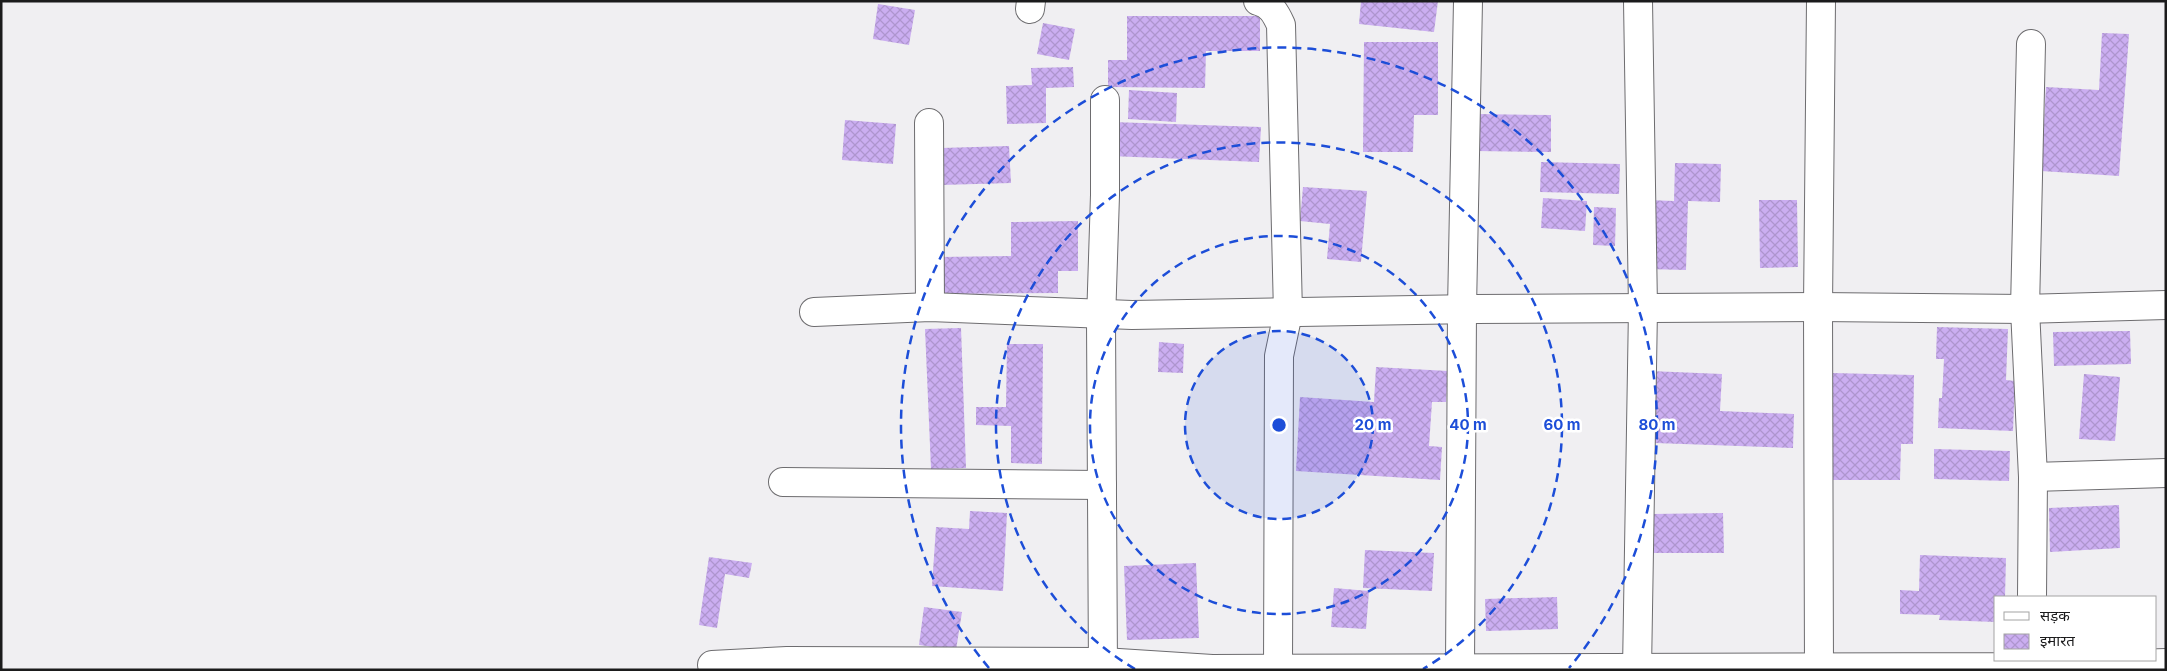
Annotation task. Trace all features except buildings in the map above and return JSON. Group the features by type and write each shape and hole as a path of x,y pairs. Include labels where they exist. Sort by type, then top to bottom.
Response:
{"street":[{"path":"1258,1 1265,3 1276,13 1281,25 1288,312 1279,356 1278,669"},
{"path":"1460,669 1462,309 1468,1"},
{"path":"1636,668 1643,308 1638,1"},
{"path":"1820,668 1818,307 1821,1"},
{"path":"2031,44 2025,309 2033,477 2032,596"},
{"path":"1103,666 1101,315 1105,195 1105,100"},
{"path":"929,123 930,307"},
{"path":"814,312 930,307 1101,315 1462,309 1818,307 2025,309 2166,305"},
{"path":"2033,477 2166,473"},
{"path":"783,482 1102,485"},
{"path":"712,664 785,666 1103,666 1212,669 1460,669 1820,668 2166,663"}]}
